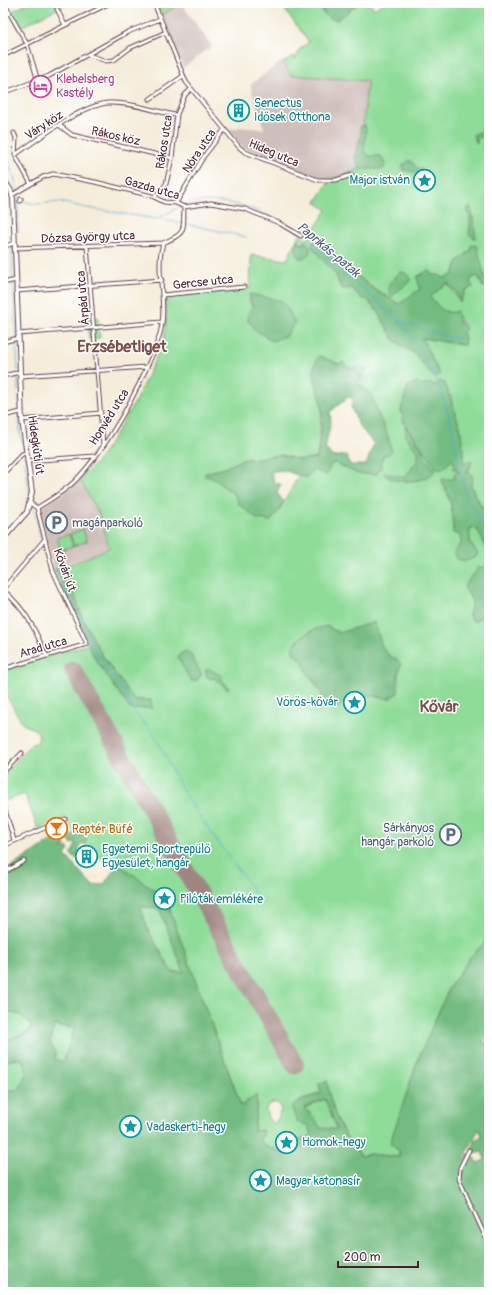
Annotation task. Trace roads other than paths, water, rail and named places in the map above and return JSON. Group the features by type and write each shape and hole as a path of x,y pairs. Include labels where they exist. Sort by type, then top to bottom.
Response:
{"main road":[{"name":"Hidegkúti út","path":"3,178 12,195 20,413 31,486 30,503 24,516 3,538"}],"street":[{"path":"4,3 27,44 38,81"},
{"path":"3,56 110,3"},
{"name":"Hideg utca","path":"154,3 183,76 191,89 224,130 245,152 311,178 328,181 352,175"},
{"path":"57,9 65,25"},
{"path":"3,93 38,81 89,55 133,29 160,19"},
{"path":"89,55 106,61 114,60 130,48 166,32"},
{"path":"150,99 183,76"},
{"name":"Rákos utca","path":"155,197 165,187 172,158 177,114 185,95 191,89"},
{"name":"Váry köz","path":"15,155 84,110 107,103 175,115 177,114"},
{"name":"Rákos köz","path":"59,125 72,134 172,158"},
{"name":"Nóra utca","path":"176,203 204,156 224,130"},
{"path":"14,133 16,138 15,155 31,184"},
{"name":"Gazda utca","path":"12,195 48,175 60,175 155,197 164,202 176,203 183,206 211,203 245,210 279,222 301,236"},
{"path":"3,190 9,187"},
{"path":"163,243 178,236 182,232 184,225 183,206"},
{"name":"Dózsa György utca","path":"3,246 87,246 163,243"},
{"name":"Honvéd utca","path":"36,508 72,483 95,456 132,402 159,341 162,322 163,295 160,255 163,243"},
{"name":"Árpád utca","path":"87,246 103,445"},
{"path":"3,283 14,280"},
{"path":"16,291 162,280"},
{"name":"Gercse utca","path":"163,295 244,287"},
{"path":"3,342 17,337 162,322"},
{"path":"3,376 19,373 98,371 147,366"},
{"path":"3,416 20,413"},
{"path":"22,420 101,413"},
{"path":"3,474 25,453"},
{"path":"27,460 95,456"},
{"path":"30,503 36,508"},
{"name":"Kővári út","path":"36,508 53,571 87,644"},
{"path":"45,539 3,590 26,613 34,626 46,655"},
{"name":"Arad utca","path":"4,668 87,644"},
{"path":"3,663 4,668"},
{"path":"3,772 22,753"},
{"path":"3,804 14,840"},
{"path":"3,846 65,819"},
{"path":"3,873 24,861"},
{"path":"469,1150 460,1168 459,1179 489,1245"}],"waterway":[{"name":"Paprikás-patak","path":"3,146 19,193 19,200"},
{"path":"18,200 18,232"},
{"name":"Paprikás-patak","path":"22,201 36,204 60,202 87,208 157,219 181,206"},
{"name":"Paprikás-patak","path":"184,205 204,201 238,205 260,212 280,221 298,232 314,245 399,322 410,335 434,375 445,405 460,469"},
{"path":"159,219 246,237"},
{"path":"12,246 13,279"},
{"path":"13,282 16,336"},
{"path":"397,320 447,337 461,338"},
{"path":"16,340 18,370"},
{"path":"18,374 18,391"},
{"path":"19,397 20,429 24,452"},
{"path":"24,455 30,493"},
{"name":"Paprikás-patak","path":"461,474 470,503 489,533"},
{"path":"34,510 41,538"},
{"path":"57,570 98,656 123,691 133,710 156,738 182,789 201,819"},
{"path":"203,822 251,887 261,907"}],"place":[{"name":"Klebelsberg Kastély","path":"41,86"},
{"name":"Senectus Idősek Otthona","path":"239,110"},
{"name":"Major istván","path":"425,180"},
{"name":"magánparkoló","path":"56,523"},
{"name":"Vörös-kővár","path":"354,702"},
{"name":"Reptér Büfé","path":"57,829"},
{"name":"Sárkányos hangár parkoló","path":"450,835"},
{"name":"Egyetemi Sportrepülő Egyesület, hangár","path":"86,856"},
{"name":"Pilóták emlékére","path":"165,899"},
{"name":"Vadaskerti-hegy","path":"130,1127"},
{"name":"Homok-hegy","path":"287,1142"},
{"name":"Magyar katonasír","path":"261,1181"}],"district":[{"name":"Erzsébetliget","path":"122,346"},
{"name":"Kővár","path":"439,706"}]}
